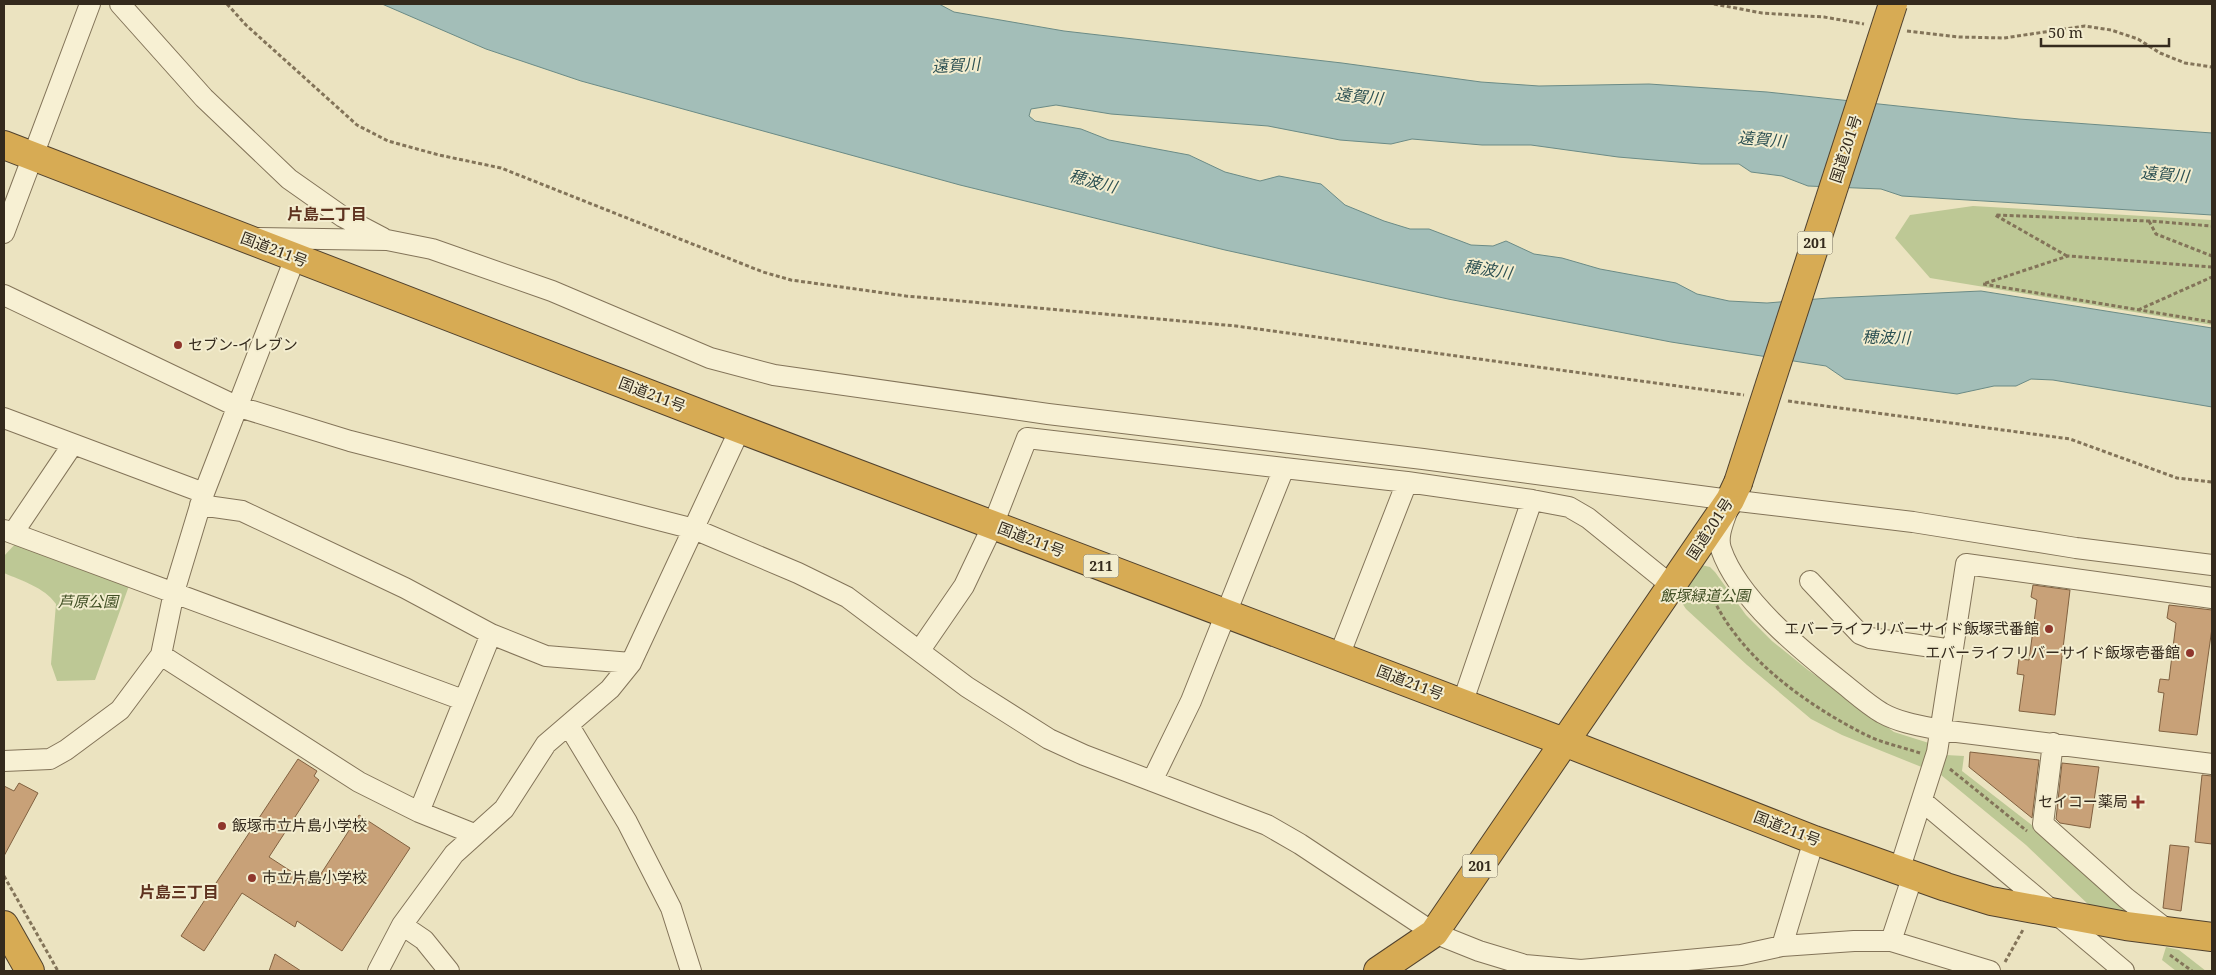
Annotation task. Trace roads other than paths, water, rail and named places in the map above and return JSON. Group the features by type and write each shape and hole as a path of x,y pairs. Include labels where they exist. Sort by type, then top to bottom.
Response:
{"highway":[{"name":"国道201号","path":"1378,971 1434,933 1672,586 1734,492 1893,4"},
{"name":"国道211号","path":"4,145 740,429 1564,742 1814,840 1991,901 2056,913 2170,943 2212,937"},
{"path":"4,925 30,971"},
{"path":"4,959 11,971"}],"street":[{"path":"4,233 90,4"},
{"path":"120,4 204,98 288,179 342,217 387,240"},
{"path":"242,238 387,240 432,249 552,290 710,358 774,375 1048,414 1734,492 2076,548 2212,565"},
{"path":"4,761 50,759 66,750 120,710 161,655 174,592 202,499 236,406 295,258"},
{"path":"4,295 236,406 350,441 694,529 798,572 847,597 967,687 1049,739 1152,782 1268,825 1300,844 1434,933 1452,942 1525,965 1581,970 1739,963 1782,946 1854,941 1891,941 1946,965 1995,971"},
{"path":"4,418 74,444 202,499 242,511 405,588 491,634 546,656 631,663"},
{"path":"378,971 402,926 454,854 504,809 546,744 610,689 631,663 740,429"},
{"path":"920,650 964,586 993,525 1027,438 1407,482 1569,507 1588,518 1672,586"},
{"path":"74,444 9,531 463,700"},
{"path":"1152,782 1191,700 1284,468"},
{"path":"1339,656 1407,482"},
{"path":"1734,492 1721,530 1721,547 1730,567 1752,600 1812,659 1883,714 1910,724 1941,730 2212,764"},
{"path":"1462,704 1532,500"},
{"path":"1891,941 1922,801 1941,730 1966,564 2212,598"},
{"path":"1810,581 1865,636 1953,650"},
{"path":"2174,592 2202,586 2212,587"},
{"path":"419,812 491,634"},
{"path":"161,655 359,782 419,812 474,834"},
{"path":"568,726 627,822 671,908 691,971"},
{"path":"2053,743 2043,824 2126,898 2170,943"},
{"path":"1922,801 2124,971"},
{"path":"1782,946 1814,840"},
{"path":"402,926 424,940 449,971"}],"water":[{"path":"382,4 939,4 954,12 1064,31 1342,63 1481,82 1539,86 1649,84 1767,92 2019,119 2212,133 2212,215 1902,196 1881,189 1808,186 1782,176 1751,172 1739,164 1701,164 1618,157 1531,145 1482,145 1412,139 1391,144 1340,140 1268,126 1111,114 1056,105 1031,109 1029,116 1035,121 1081,129 1109,140 1189,155 1225,172 1260,181 1279,176 1321,184 1345,205 1384,221 1410,229 1429,229 1471,245 1493,246 1506,241 1534,254 1562,258 1600,269 1676,283 1697,294 1729,301 1767,303 1829,298 1981,291 2212,328 2212,407 2053,380 2031,379 2016,386 1994,386 1957,394 1845,379 1826,366 1671,342 1448,299 1225,250 960,185 581,81 486,49"}],"place":[{"name":"セブン-イレブン","path":"178,345"},
{"name":"エバーライフリバーサイド飯塚弐番館","path":"2049,629"},
{"name":"エバーライフリバーサイド飯塚壱番館","path":"2190,653"},
{"name":"セイコー薬局","path":"2138,802"},
{"name":"飯塚市立片島小学校","path":"222,826"},
{"name":"市立片島小学校","path":"252,878"}],"district":[{"name":"片島二丁目","path":"327,214"},
{"name":"片島三丁目","path":"179,892"}],"water label":[{"name":"遠賀川","path":"956,65"},
{"name":"遠賀川","path":"1359,96"},
{"name":"遠賀川","path":"1762,139"},
{"name":"遠賀川","path":"2165,174"},
{"name":"穂波川","path":"1093,181"},
{"name":"穂波川","path":"1488,269"},
{"name":"穂波川","path":"1886,337"}],"park label":[{"name":"飯塚緑道公園","path":"1705,596"},
{"name":"芦原公園","path":"88,602"}]}
